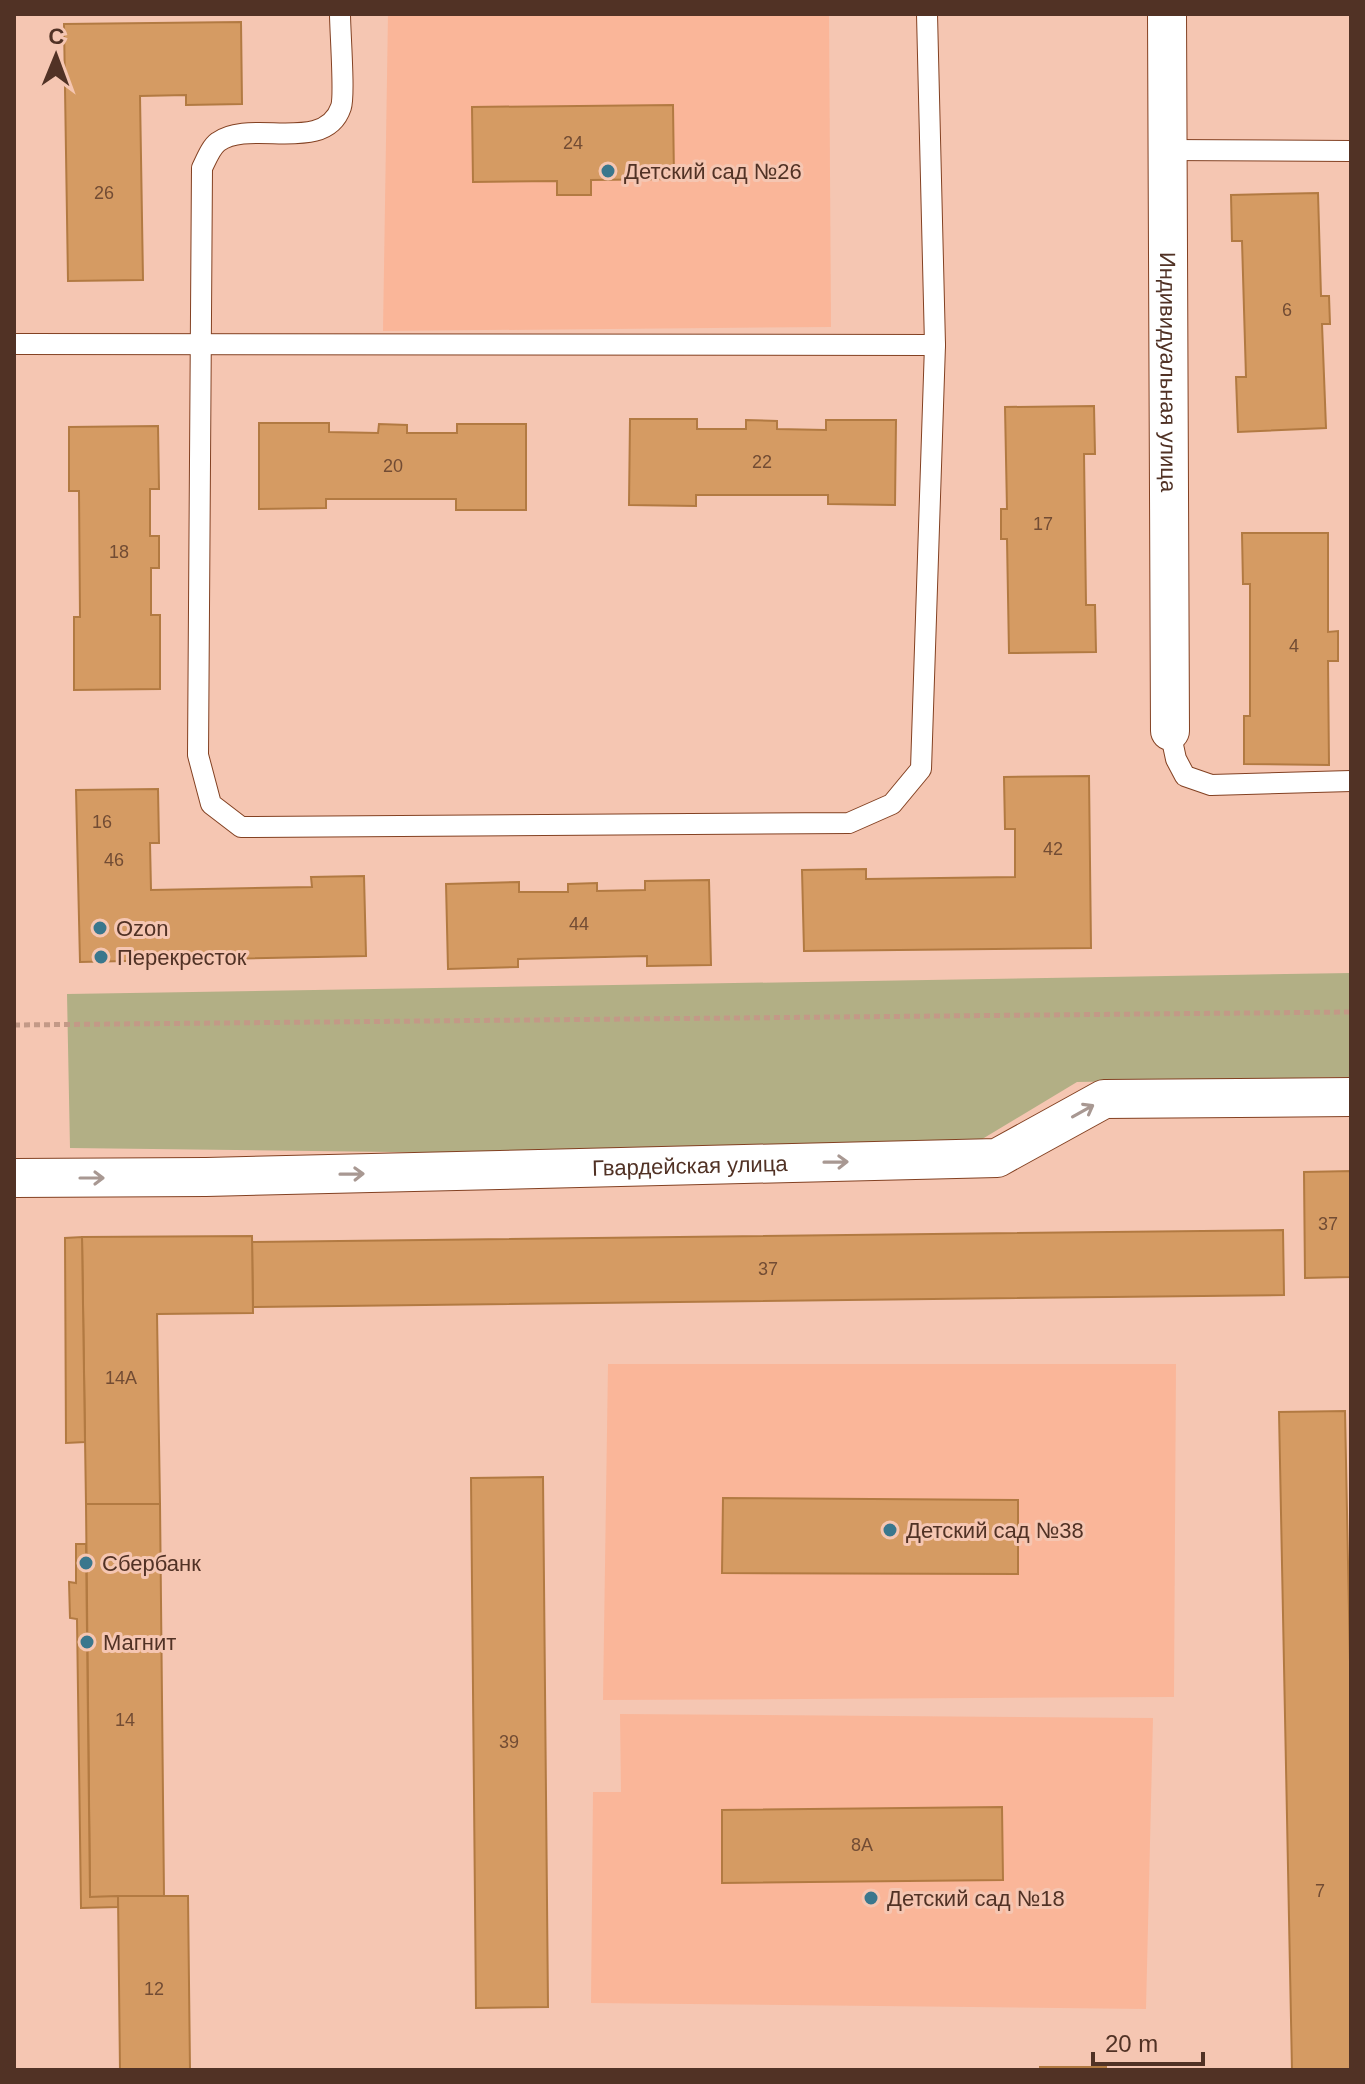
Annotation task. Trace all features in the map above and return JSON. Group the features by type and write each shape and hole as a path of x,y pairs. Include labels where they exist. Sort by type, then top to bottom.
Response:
{"street":[{"name":"Индивидуальная улица","path":"1167,14 1170,731"},
{"name":"Гвардейская улица","path":"14,1178 237,1177 997,1158 1104,1099 1351,1097"}],"lane":[{"path":"340,14 342,106 327,125 306,133 237,134 217,142 202,168 198,755 211,804 241,827 849,823 892,804 921,769 935,345 927,14"},
{"path":"1168,150 1351,151"},
{"path":"14,344 935,345"},
{"path":"1170,731 1176,759 1185,776 1211,785 1351,781"}],"path":[{"path":"14,1025 1351,1012"}],"shaded area":[{"name":"Детский сад №26","path":"388,14 829,14 831,327 383,331"},
{"path":"1351,973 1351,1077 1077,1082 949,1159 70,1148 67,994"},
{"name":"Детский сад №38","path":"608,1364 1176,1364 1174,1697 603,1700"},
{"name":"Детский сад №18","path":"620,1714 1153,1718 1146,2009 591,2003 593,1792 621,1792"}],"building":[{"path":"241,22 242,104 186,105 186,95 140,96 143,280 68,281 64,24"},
{"path":"673,105 674,179 591,180 591,195 557,195 557,181 473,182 472,107"},
{"path":"1318,193 1321,296 1329,296 1330,324 1322,324 1326,428 1238,432 1236,377 1246,377 1242,241 1232,241 1231,195"},
{"path":"1094,406 1095,454 1084,454 1086,605 1095,605 1096,652 1009,653 1007,539 1001,539 1001,509 1007,509 1005,407"},
{"path":"630,419 697,419 697,429 746,429 746,420 777,421 777,429 826,430 826,420 896,420 895,505 828,504 828,495 696,495 696,506 629,505"},
{"path":"259,423 329,423 329,432 378,433 379,424 407,425 407,433 457,433 457,424 526,424 526,510 456,510 456,499 326,499 326,508 259,509"},
{"path":"158,426 159,489 150,489 150,536 159,536 159,568 151,568 151,615 160,615 160,689 74,690 74,617 80,617 79,491 69,491 69,427"},
{"path":"1242,533 1328,533 1328,632 1338,631 1338,661 1328,661 1329,765 1244,764 1244,716 1250,716 1250,584 1243,584"},
{"path":"1089,776 1091,948 804,951 802,870 866,869 866,879 1015,877 1015,829 1005,829 1004,777"},
{"path":"158,789 159,843 150,843 151,890 312,887 311,877 364,876 366,956 80,962 76,790"},
{"path":"709,880 711,965 647,966 647,956 518,959 518,967 448,969 446,884 519,882 519,892 568,892 568,884 597,883 597,891 645,890 645,881"},
{"path":"1351,1171 1351,1277 1305,1278 1304,1172"},
{"path":"1283,1230 1284,1295 253,1307 252,1242"},
{"path":"252,1236 253,1313 157,1314 160,1504 86,1504 82,1237"},
{"path":"82,1237 85,1442 66,1443 65,1238"},
{"path":"1345,1411 1351,1712 1351,2070 1292,2070 1279,1412"},
{"path":"543,1477 548,2007 476,2008 471,1478"},
{"path":"723,1498 1018,1500 1018,1574 722,1573"},
{"path":"86,1504 160,1504 164,1896 90,1897"},
{"path":"76,1544 86,1544 90,1897 118,1896 118,1907 81,1908 77,1619 70,1618 69,1582 76,1583"},
{"path":"1002,1807 1003,1880 722,1883 722,1810"},
{"path":"118,1896 188,1896 190,2070 120,2070"},
{"path":"1040,2067 1106,2067 1106,2070 1040,2070"}],"place":[{"name":"Детский сад №26","path":"608,171"},
{"name":"Ozon","path":"100,928"},
{"name":"Перекресток","path":"101,957"},
{"name":"Детский сад №38","path":"890,1530"},
{"name":"Сбербанк","path":"86,1563"},
{"name":"Магнит","path":"87,1642"},
{"name":"Детский сад №18","path":"871,1898"}]}
